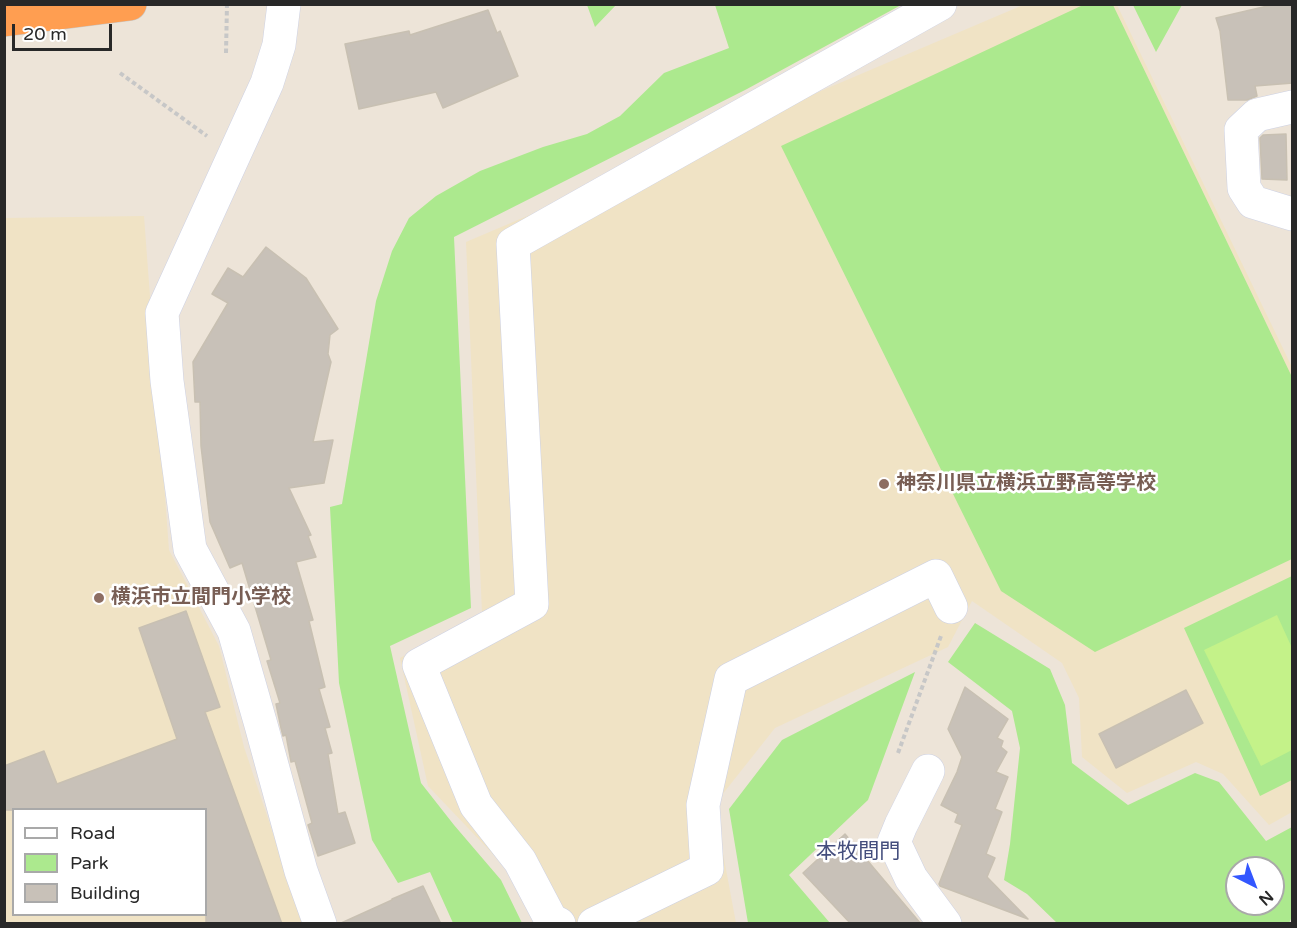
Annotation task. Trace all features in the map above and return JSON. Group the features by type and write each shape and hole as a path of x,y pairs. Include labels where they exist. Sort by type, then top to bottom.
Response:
{"highway":[{"path":"4,20 130,4"}],"street":[{"path":"284,4 279,45 267,83 162,313 167,381 190,549 234,631 301,871 320,924"},
{"path":"559,924 551,920 520,861 476,805 419,665 532,604 513,244 940,4"},
{"path":"1293,107 1257,114 1241,130 1244,188 1252,201 1293,214"},
{"path":"594,924 707,869 702,805 731,679 936,576 951,607"},
{"path":"928,771 894,842 911,878 945,924"}],"path":[{"path":"226,53 227,4"},
{"path":"120,73 234,155"},
{"path":"896,758 951,607"}],"shaded area":[{"name":"神奈川県立横浜立野高等学校","path":"1023,5 1117,5 1292,367 1292,812 1269,825 1223,774 1196,762 1127,793 1082,757 1079,698 1062,663 972,601 948,647 775,728 714,805 736,923 535,923 508,870 428,786 400,658 482,613 466,242"},
{"name":"横浜市立間門小学校","path":"144,216 169,550 219,646 244,747 303,923 5,923 4,218"}],"green space":[{"path":"587,4 619,5 616,5 595,27"},
{"path":"715,5 901,5 747,89 454,237 471,608 390,646 421,783 501,880 522,923 453,923 430,872 398,883 372,840 339,683 330,507 342,504 376,301 392,251 409,218 436,196 480,171 543,147 587,134 620,116 664,73 729,48"},
{"path":"1083,5 1113,5 1292,377 1292,559 1095,652 1001,591 781,146"},
{"path":"1133,5 1182,5 1156,52"},
{"path":"1292,576 1292,780 1260,796 1184,628"},
{"path":"1277,615 1292,648 1292,750 1261,766 1204,650"},
{"path":"975,623 1050,669 1065,705 1072,763 1128,805 1195,773 1219,782 1266,841 1292,827 1292,917 1289,923 1057,923 1027,894 1004,880 1020,748 1012,711 948,662"},
{"path":"915,672 868,800 789,875 830,923 748,923 729,809 782,740"}],"building":[{"path":"1276,4 1293,4 1293,83 1255,86 1257,96 1247,100 1228,100 1220,31 1216,18"},
{"path":"488,10 497,33 500,31 518,76 443,108 436,92 359,109 345,44 409,31 410,35"},
{"path":"1286,134 1287,180 1262,179 1260,138 1263,135"},
{"path":"266,247 306,278 338,329 330,335 328,354 331,362 313,442 333,440 324,483 289,488 311,535 308,536 316,557 296,562 313,620 309,621 325,687 319,689 330,727 325,728 332,753 328,754 338,814 345,812 355,843 318,856 308,825 312,823 295,761 291,762 286,735 283,736 276,704 280,703 267,661 271,660 242,563 230,568 210,522 201,446 200,402 195,402 193,362 228,303 212,294 228,268 243,277"},
{"path":"186,611 220,707 205,712 282,924 206,924 207,808 12,808 12,810 4,810 4,766 44,751 57,784 177,739 139,628"},
{"path":"965,687 1008,719 997,738 1003,741 1001,747 1007,752 996,772 1008,777 995,809 1002,812 986,854 995,858 987,877 1028,919 939,884 962,825 955,822 958,814 941,805 962,757 948,729"},
{"path":"1186,690 1203,723 1116,768 1099,734"},
{"path":"845,834 921,924 851,924 803,873"},
{"path":"423,886 441,924 339,924 392,899"}],"place":[{"name":"神奈川県立横浜立野高等学校","path":"884,484"},
{"name":"横浜市立間門小学校","path":"99,598"}],"district":[{"name":"本牧間門","path":"858,852"}]}
